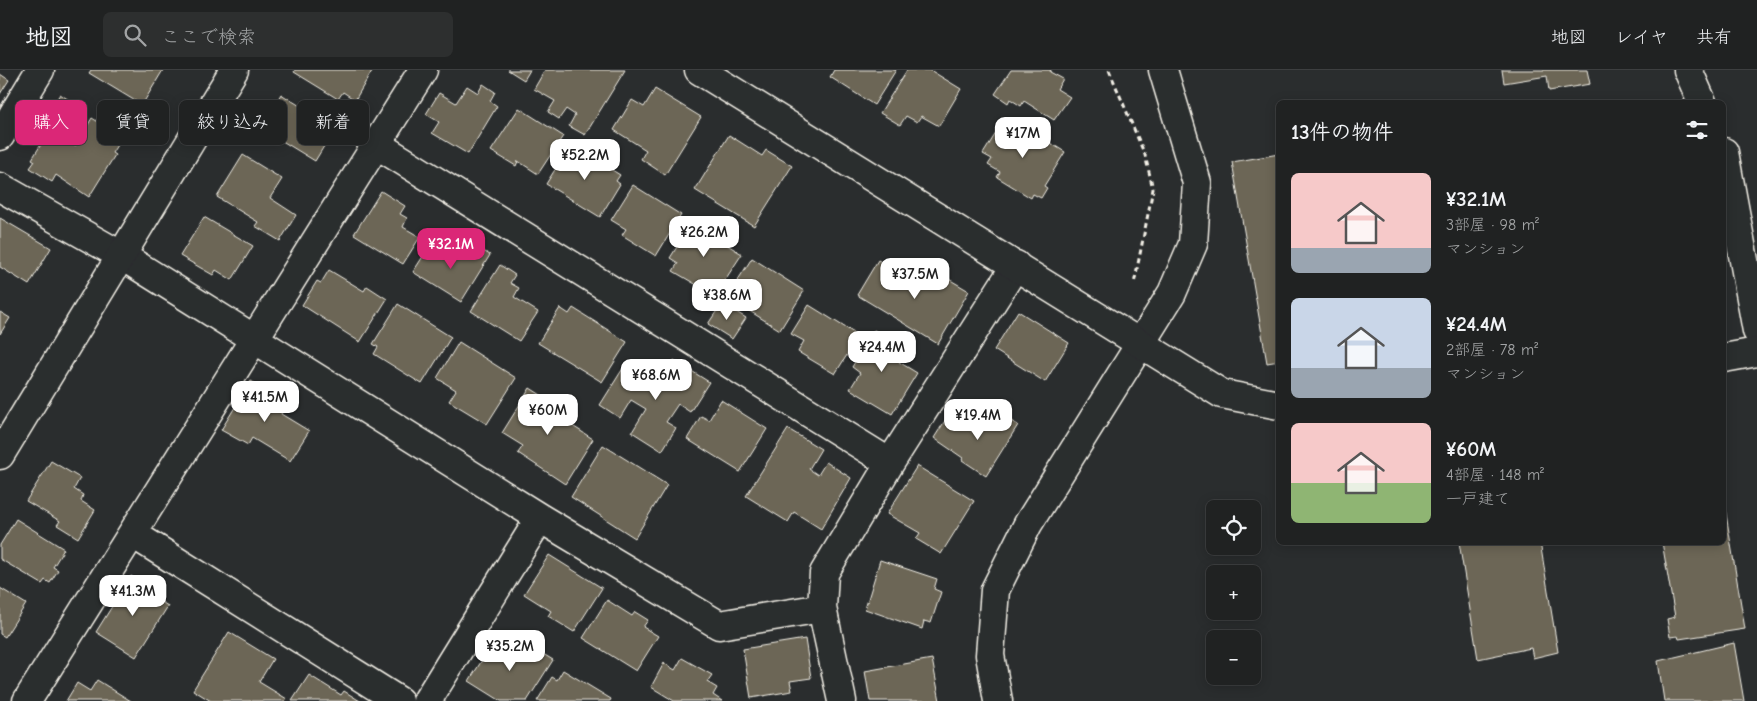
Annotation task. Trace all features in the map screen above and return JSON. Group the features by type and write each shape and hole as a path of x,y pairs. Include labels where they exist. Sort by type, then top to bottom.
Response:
{"street":[{"path":"0,136 40,70"},
{"path":"0,455 234,70"},
{"path":"27,701 134,534 253,339 423,70"},
{"path":"699,70 1222,394 1276,404"},
{"path":"998,701 990,655 995,590 1028,524 1172,293 1193,244 1197,183 1164,70"},
{"path":"1688,70 1701,100"},
{"path":"376,144 890,463"},
{"path":"1726,163 1757,331"},
{"path":"0,187 122,256 540,518 719,625 822,608"},
{"path":"842,701 822,608 824,574 890,463 1016,265"},
{"path":"1726,358 1757,352"},
{"path":"427,701 540,518"},
{"path":"134,534 399,701"}],"path":[{"path":"1109,70 1144,155 1153,189 1133,286"}],"building":[{"path":"91,70 163,70 145,100 134,100 89,73"},
{"path":"295,70 372,71 355,100 343,92 338,99 294,72"},
{"path":"508,70 530,70 524,80"},
{"path":"545,70 625,70 585,135 569,126 575,115 566,109 559,119 548,112 555,101 534,89"},
{"path":"834,70 896,70 874,105 830,77"},
{"path":"907,70 930,70 961,89 939,126 921,116 917,122 906,116 900,125 880,113"},
{"path":"1011,70 1051,70 1050,72 1063,79 1057,89 1070,97 1054,120 1024,101 1021,106 1010,99 1008,103 995,94"},
{"path":"1502,70 1587,70 1590,84 1549,91 1547,76 1504,83"},
{"path":"0,74 9,80 0,94"},
{"path":"483,84 495,92 490,101 497,106 468,154 432,133 439,122 426,114 439,93 456,103 467,86 478,93"},
{"path":"655,89 701,117 665,175 641,159 646,150 614,130 632,100 644,107"},
{"path":"60,94 69,100 56,100"},
{"path":"281,94 297,104 297,145 325,145 315,161 287,144 287,100 277,100"},
{"path":"519,108 563,136 538,174 518,161 516,166 491,151"},
{"path":"92,118 97,121 97,145 117,145 112,153 115,155 89,197 56,175 52,182 30,168 35,161 32,159 41,145 87,145 87,126"},
{"path":"1003,122 1015,130 1019,124 1065,152 1044,186 1047,188 1041,198 1033,194 1031,198 997,177 1000,172 988,165 992,159 983,154"},
{"path":"729,135 762,156 766,150 792,166 754,226 695,190"},
{"path":"571,144 620,175 616,181 620,184 600,217 546,184"},
{"path":"243,155 282,179 270,198 296,215 280,241 255,226 258,222 217,197"},
{"path":"1276,155 1276,362 1267,363 1232,162"},
{"path":"633,185 681,215 656,256 622,235 626,229 611,220"},
{"path":"381,191 405,206 400,214 407,218 403,227 420,237 403,264 354,234"},
{"path":"204,217 253,246 232,280 216,270 213,275 180,256"},
{"path":"0,218 51,248 29,285 0,267"},
{"path":"692,223 742,254 719,289 706,281 702,288 673,271 678,263 670,258"},
{"path":"431,244 456,259 461,251 469,257 475,246 490,255 461,302 413,272"},
{"path":"752,258 804,291 780,330 727,297"},
{"path":"878,260 925,288 935,271 969,291 938,344 857,295"},
{"path":"500,265 515,275 510,283 519,288 514,297 538,312 519,341 471,311"},
{"path":"329,270 364,291 367,286 387,299 360,342 302,305 317,281 321,283"},
{"path":"722,303 746,318 732,339 708,324"},
{"path":"398,304 451,337 422,384 374,354 378,347 373,344"},
{"path":"809,305 859,336 835,374 798,352 804,341 791,334"},
{"path":"560,308 569,314 573,308 627,342 602,382 538,343"},
{"path":"1018,311 1069,343 1045,382 994,350"},
{"path":"0,312 10,318 0,334"},
{"path":"874,330 906,349 899,362 917,373 892,414 850,389 860,373 852,367"},
{"path":"459,342 516,378 487,424 449,401 456,390 437,378"},
{"path":"674,360 709,382 690,412 678,404 666,422 676,428 662,451 632,432 646,409 631,400 620,418 600,405 622,370 655,391"},
{"path":"251,381 287,403 281,414 309,431 290,461 252,438 248,445 221,430"},
{"path":"530,388 576,417 571,425 593,439 565,484 518,453 523,446 502,433"},
{"path":"721,400 767,429 740,472 687,439 701,416 709,420"},
{"path":"994,411 1018,425 986,476 934,438 948,416 978,435"},
{"path":"788,429 821,449 809,469 818,475 826,462 851,478 821,529 794,512 788,522 746,496"},
{"path":"603,445 667,485 635,538 571,497"},
{"path":"51,461 80,478 74,489 83,495 81,501 95,510 78,538 57,525 60,521 26,501"},
{"path":"917,466 974,501 941,554 916,539 920,533 887,514"},
{"path":"1726,514 1745,629 1679,639 1678,636 1670,637 1667,619 1675,617 1663,545 1726,545"},
{"path":"16,519 64,549 53,567 58,570 50,583 45,580 42,584 0,559 0,545"},
{"path":"1459,545 1540,545 1558,652 1533,658 1531,648 1478,659"},
{"path":"549,555 602,588 574,632 548,616 551,611 524,594"},
{"path":"880,560 937,579 934,589 941,592 931,623 924,621 922,629 865,609"},
{"path":"131,576 162,595 158,600 168,606 136,657 96,632"},
{"path":"0,588 26,604 5,637 0,634"},
{"path":"607,600 632,616 635,612 648,620 643,627 658,636 636,671 583,638"},
{"path":"229,632 273,659 259,682 287,699 285,701 211,701 193,690"},
{"path":"496,638 524,655 530,646 553,660 527,701 501,701 469,681"},
{"path":"805,639 811,678 790,681 792,691 751,698 743,649"},
{"path":"1734,643 1744,701 1664,701 1658,661"},
{"path":"682,658 712,675 707,682 717,688 713,695 722,701 674,701 651,687 664,663 675,670"},
{"path":"932,659 940,701 870,701 865,671"},
{"path":"563,670 611,699 610,701 537,701 552,677 557,680"},
{"path":"309,675 341,695 344,691 360,701 292,701"},
{"path":"97,680 131,701 66,701 77,683 90,691"}]}
